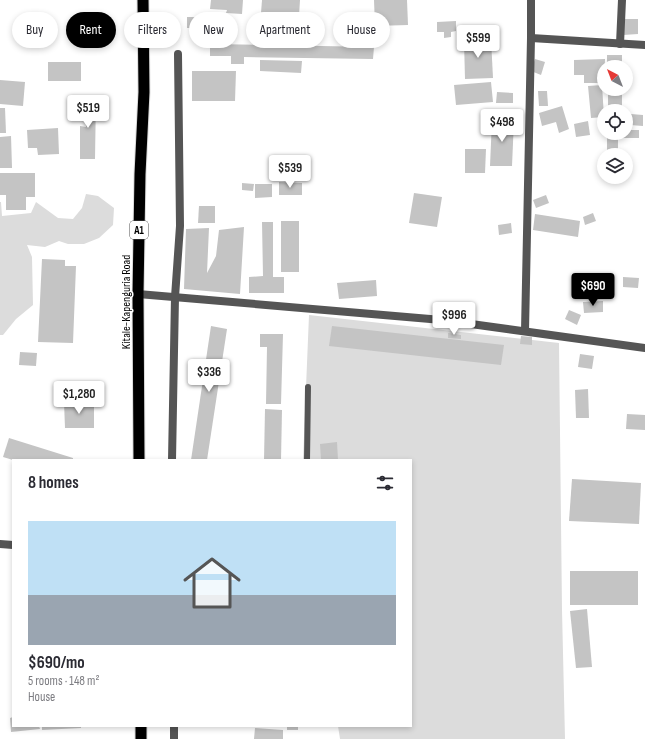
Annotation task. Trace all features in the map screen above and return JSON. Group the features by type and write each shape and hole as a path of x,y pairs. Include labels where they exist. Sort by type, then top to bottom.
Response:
{"highway":[{"name":"Kitale-Kapenguria Road","path":"139,459 138,294 140,174 144,92 143,0"},
{"path":"141,727 141,739"}],"street":[{"path":"525,331 531,0"},
{"path":"620,44 622,0"},
{"path":"530,38 645,45"},
{"path":"172,459 175,297 180,226 178,54"},
{"path":"138,294 442,320 645,348"},
{"path":"0,544 12,544"},
{"path":"174,727 174,739"}],"lane":[{"path":"307,459 308,387"}],"shaded area":[{"path":"86,194 98,196 114,208 113,225 99,238 84,244 68,244 59,241 45,247 27,245 32,257 33,305 16,319 3,335 0,335 0,202 2,216 31,213 36,202 58,218 73,219 82,208"},
{"path":"309,315 559,343 565,739 340,739 338,727 412,727 412,459 303,459"}],"building":[{"path":"211,0 243,0 242,14 238,14 238,12 226,12 227,10 210,9"},
{"path":"262,0 300,0 299,12 261,12"},
{"path":"374,0 407,0 408,25 390,26 390,12 374,12"},
{"path":"187,17 189,17 189,28 187,28"},
{"path":"623,19 638,19 638,34 623,35"},
{"path":"456,21 456,31 451,32 451,37 444,38 444,32 437,32 437,22"},
{"path":"491,39 493,78 465,79 464,41"},
{"path":"238,45 246,45 246,48 325,48 325,46 333,46 333,48 374,48 373,59 244,57 244,64 231,64 231,56 210,56 210,48 238,48"},
{"path":"607,55 622,55 622,60 607,60"},
{"path":"535,59 545,62 541,75 531,71"},
{"path":"605,59 597,60 597,83 584,83 584,75 574,75 574,60"},
{"path":"260,60 302,61 301,73 260,71"},
{"path":"48,62 81,62 81,81 48,81"},
{"path":"192,71 236,71 235,101 192,101"},
{"path":"0,80 25,82 23,106 0,104"},
{"path":"491,82 493,102 456,105 454,85"},
{"path":"597,85 597,96 603,96 603,104 597,104 597,118 591,118 588,86"},
{"path":"538,91 547,91 548,106 539,106"},
{"path":"497,92 513,93 513,103 496,103"},
{"path":"80,96 96,96 95,159 80,159 80,126 86,127 86,106 80,106"},
{"path":"608,96 622,96 622,104 608,104"},
{"path":"562,106 569,129 559,133 556,122 542,126 539,113"},
{"path":"0,108 5,108 6,133 0,133"},
{"path":"633,114 643,115 643,126 633,125"},
{"path":"492,120 514,120 512,166 490,166"},
{"path":"588,121 590,135 576,137 574,124"},
{"path":"58,128 59,154 38,155 37,148 28,148 27,130"},
{"path":"633,130 639,130 639,138 633,138"},
{"path":"11,136 12,168 0,168 0,137"},
{"path":"607,140 618,140 618,148 607,148"},
{"path":"465,149 486,149 485,173 465,173"},
{"path":"0,173 35,173 35,197 26,197 26,210 6,210 6,195 0,195"},
{"path":"279,182 302,183 302,195 279,195"},
{"path":"242,183 254,184 253,191 242,190"},
{"path":"255,184 272,184 272,197 255,198"},
{"path":"414,193 442,197 437,227 409,223"},
{"path":"546,195 549,203 536,208 533,200"},
{"path":"199,206 215,206 215,223 198,223"},
{"path":"593,213 596,221 585,225 583,217"},
{"path":"535,214 580,221 578,237 533,230"},
{"path":"281,221 299,221 299,272 281,272"},
{"path":"262,222 273,222 273,277 284,277 284,293 249,293 249,277 263,276"},
{"path":"511,223 512,233 499,235 498,225"},
{"path":"244,227 240,294 184,289 186,229 209,228 207,273 216,256 219,230"},
{"path":"42,259 65,260 65,266 76,266 73,343 38,342"},
{"path":"623,277 639,278 638,288 623,287"},
{"path":"376,280 377,296 339,299 337,283"},
{"path":"603,301 603,312 584,313 583,302"},
{"path":"569,310 581,315 577,325 565,319"},
{"path":"211,326 227,329 207,459 191,459"},
{"path":"332,326 504,345 501,365 329,346"},
{"path":"448,333 461,335 461,339 448,338"},
{"path":"260,334 283,334 281,404 266,404 267,347 260,347"},
{"path":"521,336 532,337 532,345 520,344"},
{"path":"20,352 37,353 36,366 19,365"},
{"path":"580,354 594,356 592,369 578,367"},
{"path":"588,389 589,418 576,418 575,390"},
{"path":"94,401 94,428 65,428 64,402"},
{"path":"265,409 282,410 281,459 264,459"},
{"path":"627,414 645,415 645,430 626,429"},
{"path":"9,438 73,459 12,460 3,457"},
{"path":"337,442 338,459 321,459 320,444"},
{"path":"572,479 641,483 639,524 569,521"},
{"path":"570,571 638,571 638,605 570,605"},
{"path":"587,609 592,667 576,668 570,611"},
{"path":"12,717 12,727 39,727 40,729 11,732 10,718"},
{"path":"42,727 81,727 81,728 42,730"},
{"path":"287,727 298,727 298,730 287,730"},
{"path":"255,728 283,730 283,739 254,739"}]}
